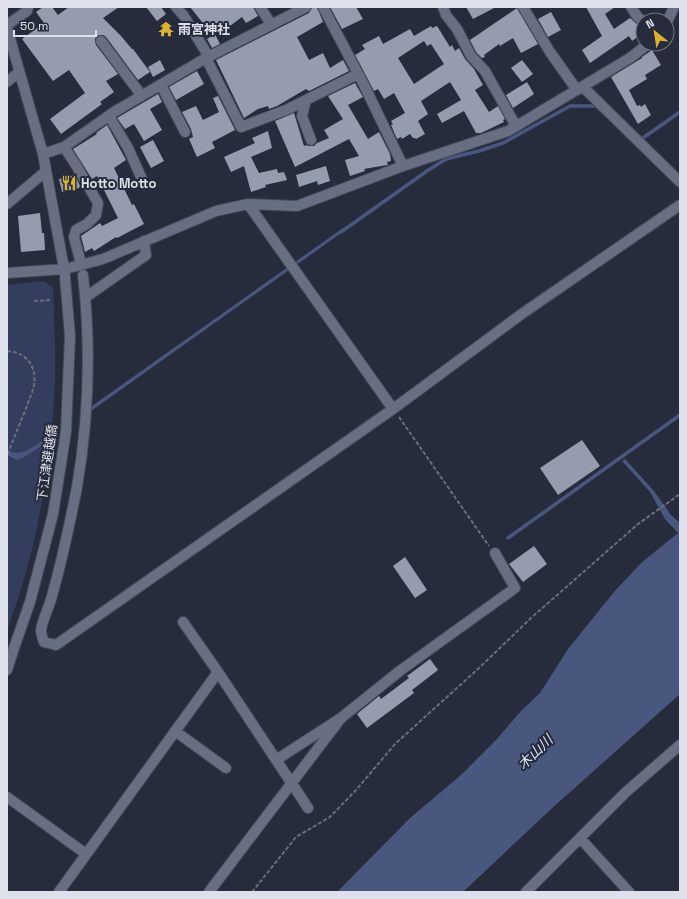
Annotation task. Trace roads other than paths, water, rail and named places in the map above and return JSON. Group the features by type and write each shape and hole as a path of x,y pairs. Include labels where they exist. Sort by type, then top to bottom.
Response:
{"street":[{"path":"7,26 27,11 28,7"},
{"path":"176,7 184,16 208,57 241,127 286,110 358,74"},
{"path":"260,7 271,24"},
{"path":"43,154 64,148 108,116 208,57 306,7"},
{"path":"323,7 403,166"},
{"path":"443,7 446,15 456,29 471,56 485,71 516,126"},
{"path":"523,7 550,52 580,89 680,182"},
{"name":"下江津避越僑","path":"7,26 43,154 65,273 70,336 66,432 53,514 30,602 7,670"},
{"path":"102,41 142,96"},
{"path":"7,273 65,273 104,260 144,241 216,211 248,204 297,206 403,166 508,131 580,89 638,52"},
{"path":"7,82 20,72"},
{"path":"161,85 185,132"},
{"path":"306,100 302,116 311,140"},
{"path":"108,116 128,148 142,179"},
{"path":"64,148 98,202 96,215 87,224 76,230 74,237 80,260"},
{"path":"7,204 46,171"},
{"path":"248,204 393,409"},
{"path":"83,275 86,297 88,372 85,425 77,487 52,597 41,630 44,642 56,644 393,409 523,313 680,205"},
{"path":"86,297 146,255 144,241"},
{"path":"276,760 341,718 401,670 515,588 495,553"},
{"path":"183,622 308,808"},
{"path":"59,892 218,672"},
{"path":"210,892 341,718"},
{"path":"175,731 226,768"},
{"path":"526,892 626,792 680,744"},
{"path":"7,797 86,854"},
{"path":"580,838 628,892"}],"water":[{"path":"343,228 344,231 91,411 92,406"},
{"path":"48,437 48,442 22,458 17,460 7,455 7,451 19,453 29,450"},
{"name":"木山川","path":"625,459 654,491 671,515 680,523 680,694 550,810 463,892 337,892 410,818 461,775 496,740 521,711 540,693 568,649 614,592 641,563 678,533 665,519 650,492 622,461"}],"waterway":[{"path":"341,232 446,159 479,151 503,143 570,106 597,106 599,109"},
{"path":"640,140 680,112"},
{"path":"508,538 680,415"}],"place":[{"name":"雨宮神社","path":"166,29"},
{"name":"Hotto Motto","path":"69,183"}]}
